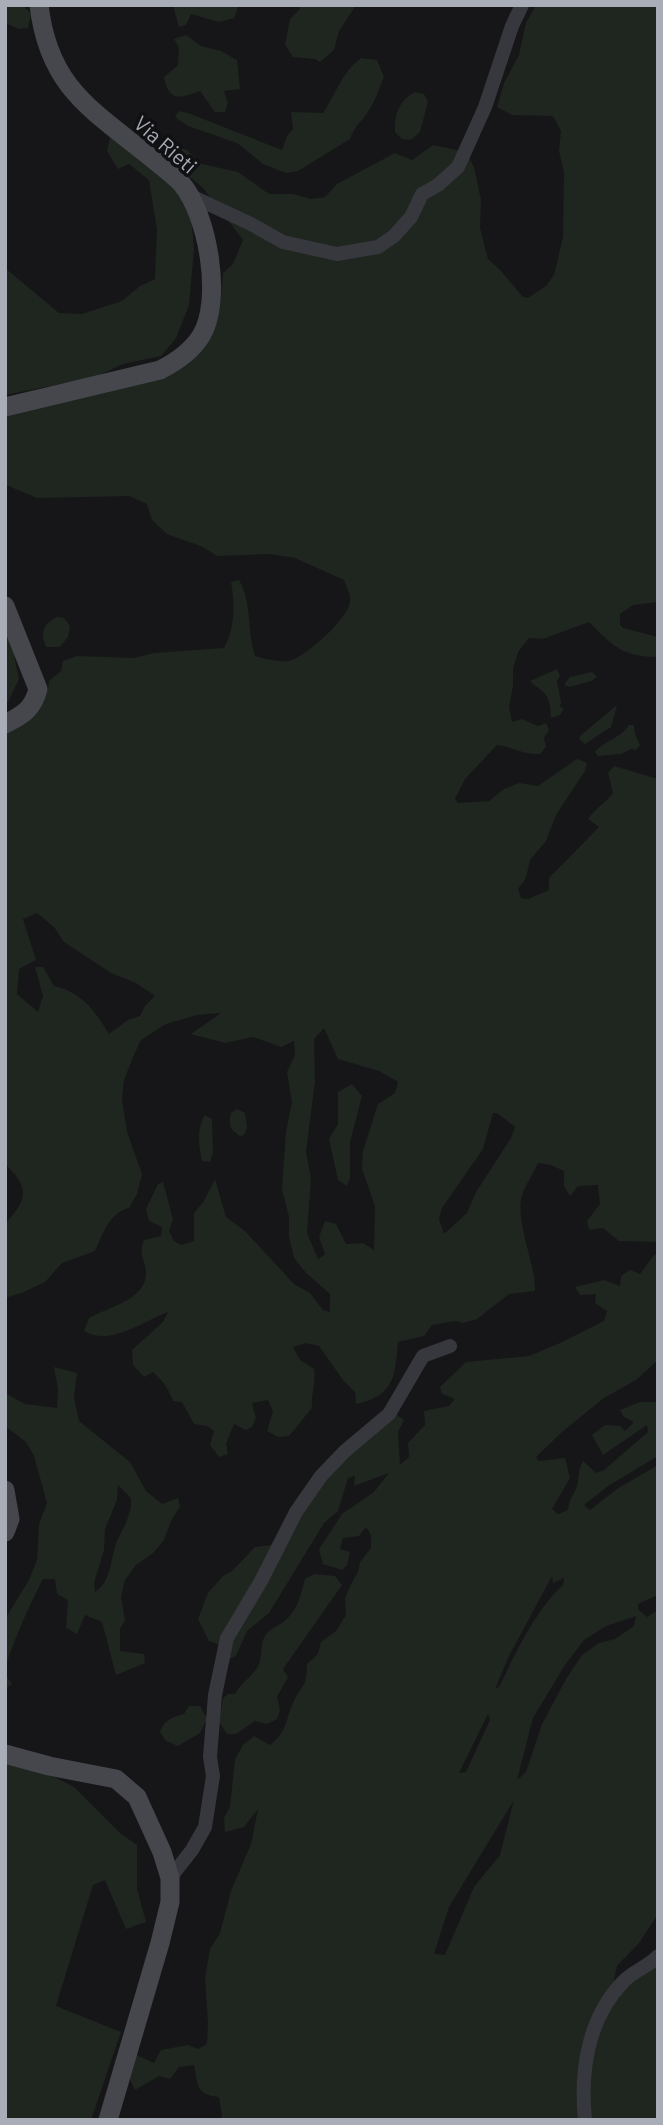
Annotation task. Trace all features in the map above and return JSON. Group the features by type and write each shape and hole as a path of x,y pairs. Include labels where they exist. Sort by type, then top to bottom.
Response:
{"street":[{"name":"Via Rieti","path":"5,407 160,370 177,361 200,337 211,305 209,250 189,195 174,177 74,93 51,58 39,5"},
{"path":"189,195 283,242 337,254 378,247 394,236 411,217 422,194 438,186 458,167 485,107 512,26 522,5"},
{"path":"5,606 38,689 35,701 26,714 5,724"},
{"path":"170,1878 192,1850 205,1827 214,1776 210,1757 215,1695 227,1638 261,1581 296,1512 321,1476 345,1451 389,1414 423,1356 450,1346"},
{"path":"5,1490 10,1519 5,1532"},
{"path":"5,1754 116,1779 136,1797 162,1852 170,1878 170,1902 160,1943 107,2120"},
{"path":"585,2120 585,2060 602,2011 623,1982 658,1956"}],"shaded area":[{"path":"5,5 23,5 31,14 28,28 19,29 5,23"},
{"path":"173,5 239,5 234,18 219,22 191,14 186,25 179,27"},
{"path":"298,5 356,5 339,31 334,50 320,62 293,57 285,45 290,19 300,9"},
{"path":"536,5 658,5 658,602 633,605 620,614 620,625 658,637 658,657 635,655 619,649 589,622 543,639 529,638 518,652 513,669 509,707 512,722 522,719 538,726 546,723 549,730 544,738 546,747 540,754 534,754 497,745 465,779 455,799 458,803 489,801 504,789 519,783 538,786 577,759 587,763 585,771 556,815 546,841 530,860 526,878 518,889 521,898 528,899 549,890 549,878 599,827 588,819 613,793 608,773 614,766 658,779 658,1242 619,1241 603,1228 589,1230 587,1221 600,1204 598,1185 578,1186 570,1196 564,1186 564,1171 538,1163 523,1192 521,1203 535,1291 509,1294 477,1319 463,1323 456,1321 432,1325 424,1336 398,1342 396,1365 390,1383 378,1396 356,1404 355,1392 319,1346 306,1343 293,1347 300,1360 314,1369 312,1408 289,1436 278,1437 267,1431 273,1411 268,1400 252,1403 256,1418 252,1427 246,1430 234,1424 226,1444 228,1454 219,1457 210,1445 214,1431 207,1426 194,1424 182,1402 173,1401 165,1385 153,1372 144,1377 133,1365 132,1350 163,1322 168,1312 115,1334 94,1335 84,1331 89,1318 133,1296 145,1282 146,1272 142,1257 144,1240 161,1236 162,1227 149,1221 146,1209 158,1184 163,1182 173,1219 169,1231 174,1241 181,1245 194,1241 194,1213 204,1201 215,1179 226,1217 245,1231 294,1284 310,1293 323,1310 330,1312 330,1294 306,1273 294,1258 289,1237 289,1217 282,1190 286,1132 292,1102 287,1072 295,1055 294,1041 281,1047 253,1037 225,1043 191,1034 221,1013 197,1015 166,1024 141,1040 124,1080 122,1099 127,1132 142,1174 137,1194 129,1208 112,1219 95,1251 62,1263 45,1282 5,1298 5,1224 18,1208 23,1194 19,1180 5,1164 5,731 27,717 39,705 49,681 61,671 63,661 77,656 134,658 154,653 224,648 233,616 231,582 239,580 246,597 255,656 275,661 295,659 315,645 343,617 350,596 344,580 295,558 269,554 217,556 203,547 167,534 152,520 147,504 129,496 37,498 6,485 5,415 205,346 217,320 223,273 233,264 243,240 203,188 165,156 176,146 187,150 202,164 238,172 269,194 293,194 311,199 325,197 337,184 395,153 412,160 433,145 466,152 474,167 481,200 480,228 488,259 523,297 528,298 546,286 554,275 563,237 564,172 559,151 561,131 553,116 512,115 497,107 504,83 519,55 526,23","holes":["37,913 54,927 64,942 111,973 136,983 155,996 140,1016 128,1020 109,1034 87,1004 73,993 54,986 43,967 35,967 43,996 38,1012 17,994 19,969 36,960 23,919","324,1028 338,1059 379,1071 398,1082 395,1093 378,1104 363,1151 362,1169 375,1206 374,1250 363,1243 346,1244 336,1224 325,1221 319,1237 325,1254 318,1259 307,1233 311,1179 306,1152 315,1081 314,1039","493,1113 497,1113 515,1127 511,1138 476,1192 467,1213 444,1234 439,1219 442,1208 483,1149"]},
{"path":"186,35 201,46 221,51 237,60 240,89 224,91 228,103 225,112 215,112 200,91 181,97 172,95 169,91 164,77 178,65 179,48 174,39"},
{"path":"361,58 377,60 384,77 367,114 350,139 298,171 286,173 263,164 237,143 188,126 175,117 179,111 188,113 282,150 293,129 291,112 323,113 344,77"},
{"path":"415,92 424,94 428,102 420,132 411,140 402,139 395,132 395,120 401,104"},
{"path":"110,137 169,179 191,215 194,249 189,305 176,338 161,356 123,364 95,377 5,395 5,268 59,313 82,314 122,301 140,286 155,279 157,230 149,180 129,164 118,169 107,151"},
{"path":"57,617 64,618 70,626 68,637 60,647 46,647 44,629"},
{"path":"5,635 11,641 19,679 5,703"},
{"path":"557,669 560,676 557,681 560,706 564,709 560,715 551,718 547,697 530,681"},
{"path":"592,672 597,677 591,681 570,687 564,685 570,677"},
{"path":"617,705 611,727 585,744 580,740 580,736"},
{"path":"629,725 634,725 640,745 636,750 598,756 595,752 599,748"},
{"path":"352,1084 362,1096 350,1142 350,1178 347,1186 338,1180 329,1139 338,1124 338,1092"},
{"path":"237,1109 245,1113 247,1127 244,1135 240,1136 230,1124 231,1113"},
{"path":"205,1115 212,1119 213,1152 210,1162 202,1161 199,1144 200,1126"},
{"path":"658,1254 658,1360 636,1380 604,1398 536,1457 539,1461 565,1458 570,1478 552,1509 558,1514 568,1510 583,1461 596,1473 604,1470 648,1432 647,1425 603,1455 592,1435 605,1425 620,1426 625,1431 634,1422 624,1417 620,1410 640,1402 658,1402 658,1456 608,1486 584,1505 590,1510 617,1489 658,1465 658,1534 655,1538 658,1537 658,1595 638,1604 638,1609 647,1617 658,1610 658,1914 639,1943 617,1966 614,1980 625,1985 658,1963 658,2120 219,2120 222,2116 219,2097 206,2094 199,2088 194,2065 179,2067 170,2079 159,2076 135,2090 128,2076 134,2054 154,2063 161,2050 188,2045 198,2049 207,2044 205,1978 210,1949 220,1933 231,1891 251,1844 258,1809 244,1827 225,1832 224,1818 230,1807 235,1759 243,1745 254,1736 270,1745 280,1735 305,1681 307,1664 318,1654 321,1642 336,1631 346,1615 345,1599 360,1562 371,1548 371,1535 366,1527 359,1536 343,1538 340,1549 350,1552 347,1565 342,1570 323,1564 319,1549 342,1514 374,1492 389,1473 354,1486 355,1476 348,1478 338,1511 324,1523 269,1613 247,1631 236,1656 229,1659 223,1646 209,1641 198,1619 208,1593 255,1547 271,1545 290,1525 326,1460 396,1414 404,1420 398,1432 400,1465 409,1457 408,1443 425,1425 424,1411 449,1406 455,1399 442,1394 440,1387 466,1362 529,1356 604,1321 607,1311 595,1303 596,1294 580,1295 575,1287 604,1280 620,1286 621,1276 630,1270 640,1274 654,1255","holes":["552,1576 553,1583 564,1578 563,1585 535,1619 499,1687 495,1689 509,1656","636,1616 634,1626 615,1639 599,1643 582,1655 542,1724 526,1772 517,1780 533,1718 565,1665 584,1640 606,1626","488,1714 490,1720 466,1772 459,1773","514,1800 500,1855 474,1887 445,1955 434,1954 449,1907"]},
{"path":"54,1367 77,1373 74,1397 79,1421 130,1462 146,1491 162,1504 178,1498 180,1506 164,1540 153,1553 136,1565 125,1580 121,1597 125,1620 120,1629 120,1651 144,1654 145,1663 116,1675 102,1622 85,1615 77,1634 66,1628 68,1600 57,1594 55,1579 43,1579 9,1656 6,1674 12,1684 5,1689 5,1619 29,1580 37,1560 39,1524 47,1503 34,1456 26,1442 5,1426 5,1393 25,1404 57,1408 58,1389","holes":["118,1485 131,1498 129,1515 117,1541 108,1576 95,1592 94,1583 104,1550 105,1529 117,1500"]},
{"path":"314,1574 335,1576 342,1585 283,1669 288,1677 277,1697 280,1710 277,1719 267,1724 255,1721 236,1734 227,1734 219,1722 223,1698 228,1694 235,1694 257,1668 265,1636 292,1614 305,1579"},
{"path":"189,1706 200,1706 207,1719 200,1733 178,1746 166,1741 160,1732 164,1725 172,1718 184,1714"},
{"path":"5,1762 45,1772 74,1787 120,1833 137,1845 137,1889 146,1922 126,1929 105,1880 93,1885 56,2006 121,2032 91,2120 5,2120"}]}
